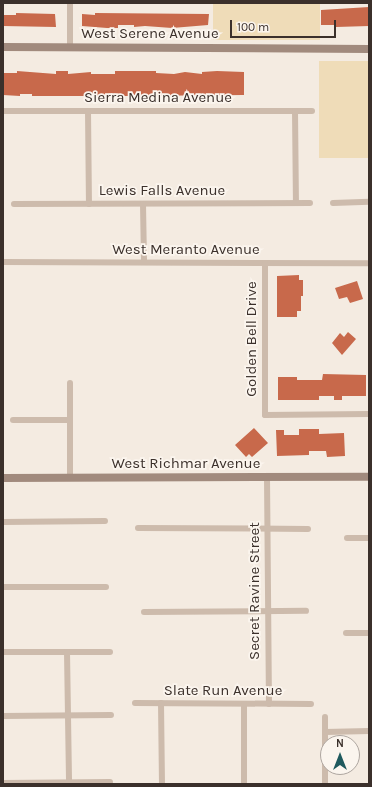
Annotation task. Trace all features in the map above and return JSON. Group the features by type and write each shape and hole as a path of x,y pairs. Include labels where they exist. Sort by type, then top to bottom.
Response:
{"street":[{"path":"70,3 70,48"},
{"name":"West Serene Avenue","path":"3,48 369,49"},
{"name":"Sierra Medina Avenue","path":"3,111 312,111"},
{"path":"88,111 89,204"},
{"path":"295,111 296,203"},
{"path":"333,202 369,202"},
{"name":"Lewis Falls Avenue","path":"14,204 310,203"},
{"path":"143,204 144,262"},
{"name":"West Meranto Avenue","path":"3,262 369,263"},
{"name":"Golden Bell Drive","path":"265,263 265,415 369,414"},
{"path":"70,383 70,478"},
{"path":"13,420 70,420"},
{"name":"Secret Ravine Street","path":"267,477 269,704"},
{"name":"West Richmar Avenue","path":"3,478 369,477"},
{"path":"3,522 105,522"},
{"path":"138,528 308,529"},
{"path":"347,538 369,538"},
{"path":"3,587 106,587"},
{"path":"144,612 306,611"},
{"path":"346,633 369,633"},
{"path":"3,652 110,652"},
{"path":"67,652 69,783"},
{"name":"Slate Run Avenue","path":"135,703 311,704"},
{"path":"161,703 162,784"},
{"path":"244,704 244,784"},
{"path":"3,716 111,715"},
{"path":"325,717 325,784"},
{"path":"325,732 369,732"},
{"path":"3,783 110,782"}],"sand":[{"path":"213,3 320,3 320,40 213,40"},
{"path":"319,61 369,61 369,158 319,158"}],"building":[{"path":"369,7 369,26 336,27 336,25 321,25 321,10"},
{"path":"16,13 55,14 56,27 3,26 3,15 16,15"},
{"path":"95,13 209,14 208,25 172,28 145,26 134,27 134,25 118,25 118,28 82,26 82,14 95,15"},
{"path":"17,71 56,74 56,71 68,71 68,74 91,72 91,74 115,74 115,71 156,71 156,73 174,74 185,72 202,74 202,72 217,71 244,72 244,95 3,95 3,73 17,73"},
{"path":"299,275 299,280 303,280 301,311 297,311 297,317 277,317 277,276"},
{"path":"357,281 363,299 350,303 347,297 339,299 335,288"},
{"path":"348,332 356,339 342,355 332,343 340,333 344,337"},
{"path":"323,374 366,375 366,396 342,396 342,400 334,400 334,396 319,396 319,400 278,400 278,377 297,377 297,380 322,380"},
{"path":"254,428 268,443 252,457 249,454 246,457 235,445"},
{"path":"299,429 319,429 319,434 344,433 345,456 327,457 326,451 309,451 309,455 277,456 276,430 284,430 284,435 299,435"}]}
